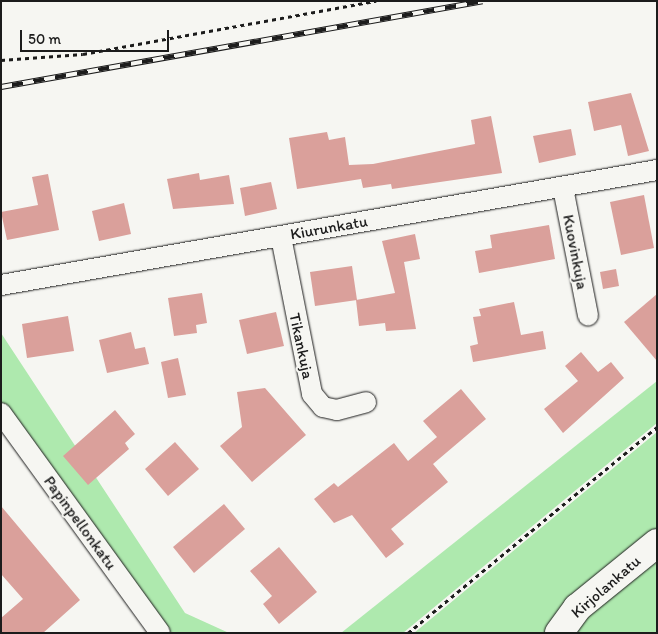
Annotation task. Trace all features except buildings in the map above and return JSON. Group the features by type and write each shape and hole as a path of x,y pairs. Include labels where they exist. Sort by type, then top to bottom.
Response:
{"main road":[{"name":"Kirjolankatu","path":"559,633 577,608 657,543"}],"street":[{"name":"Kiurunkatu","path":"1,285 657,170"},
{"name":"Kuovinkuja","path":"562,188 588,316"},
{"name":"Tikankuja","path":"281,237 312,394 328,409 366,402"},
{"name":"Papinpellonkatu","path":"1,413 160,633"}],"path":[{"path":"1,60 83,54 376,1"},
{"path":"408,633 657,427"}],"green space":[{"path":"1,333 185,613 229,633 162,633 1,410"},
{"path":"657,381 657,423 403,633 341,633"},
{"path":"657,432 657,538 554,633 414,633"},
{"path":"657,548 657,633 562,633"}],"railway":[{"path":"1,87 482,1"}]}
